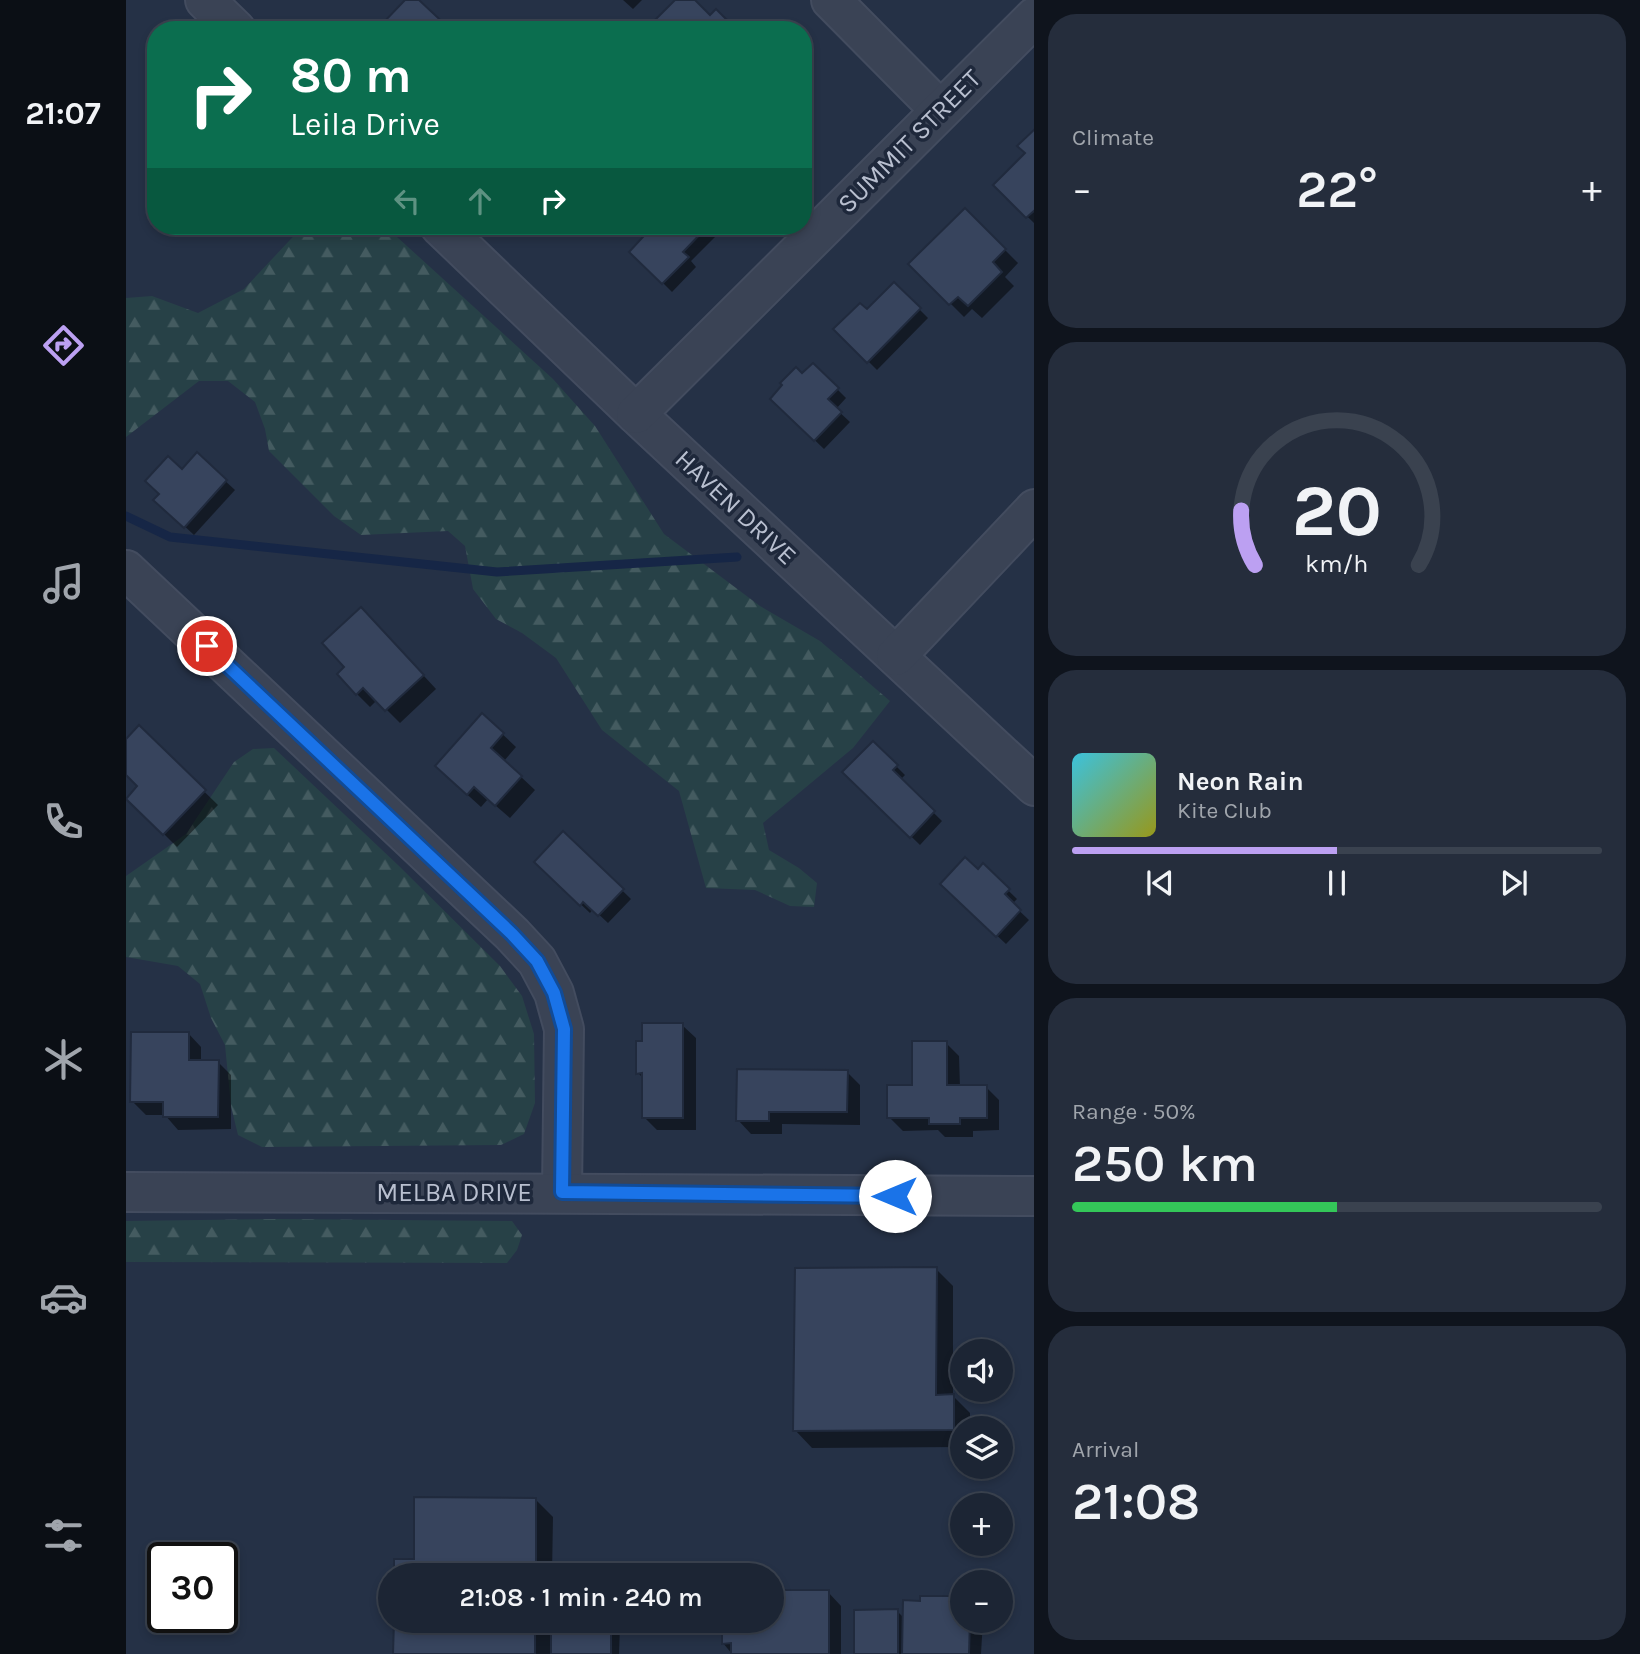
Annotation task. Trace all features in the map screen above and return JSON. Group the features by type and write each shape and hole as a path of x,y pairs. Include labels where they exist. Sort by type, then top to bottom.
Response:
{"street":[{"path":"205,0 227,21"},
{"path":"831,0 940,110"},
{"name":"SUMMIT STREET","path":"636,414 1034,17"},
{"name":"HAVEN DRIVE","path":"449,235 636,414 1034,785"},
{"path":"896,656 1034,509"},
{"path":"126,570 512,934 537,961 554,993 564,1029 562,1192"},
{"name":"MELBA DRIVE","path":"126,1192 1034,1196"}],"green space":[{"path":"295,235 395,235 553,379 595,426 664,534 760,606 820,641 890,701 853,748 763,823 769,850 799,868 817,883 814,907 790,906 755,890 706,888 679,791 602,730 556,658 522,633 496,619 473,589 465,546 448,531 361,535 334,516 269,451 265,429 255,402 228,381 199,381 126,437 126,298 152,296 198,313 244,289"},
{"path":"274,748 500,966 522,996 534,1034 535,1103 524,1134 501,1145 262,1147 238,1135 231,1106 225,1045 211,1018 200,984 178,966 126,957 126,876 186,834 234,762 253,749"},
{"path":"126,1221 512,1221 522,1235 517,1250 507,1263 126,1262"}],"building":[{"path":"405,0 419,0 441,21 385,21"},
{"path":"675,0 695,0 710,15 716,9 728,21 658,21 656,19"},
{"path":"1034,130 1034,211 1026,218 993,185 1025,153 1017,146"},
{"path":"965,208 1006,249 993,262 1002,272 968,306 958,297 949,305 908,264"},
{"path":"645,235 699,235 683,252 689,257 662,284 629,252"},
{"path":"894,282 921,308 867,363 833,329 860,303 867,309"},
{"path":"813,363 839,388 828,399 842,412 814,441 770,399 782,385 780,383 796,367 802,373"},
{"path":"197,452 227,480 184,528 153,500 159,494 145,481 168,456 182,469"},
{"path":"361,607 424,675 385,711 363,688 356,695 337,674 344,667 322,643"},
{"path":"482,713 504,733 491,748 522,776 495,806 474,787 467,795 435,766"},
{"path":"139,725 206,790 163,835 126,799 137,786 126,775 126,739"},
{"path":"873,741 898,765 893,770 935,811 910,838 842,772"},
{"path":"563,831 624,889 598,916 583,902 580,906 534,862"},
{"path":"965,857 978,869 983,863 1010,889 1005,894 1021,910 996,937 940,884"},
{"path":"642,1023 683,1023 683,1118 642,1118 642,1073 636,1074 636,1041 642,1041"},
{"path":"131,1032 189,1032 189,1060 219,1060 218,1117 163,1117 163,1102 130,1102"},
{"path":"912,1041 947,1041 947,1085 987,1085 987,1118 960,1118 960,1124 929,1124 929,1118 887,1118 887,1085 912,1085"},
{"path":"737,1069 848,1070 847,1112 769,1112 769,1121 736,1121"},
{"path":"937,1267 936,1395 950,1394 950,1402 954,1402 950,1430 793,1431 795,1268"},
{"path":"414,1497 536,1498 536,1563 394,1563 394,1559 414,1559"},
{"path":"784,1590 829,1590 829,1654 731,1654 731,1643 722,1644 722,1633 784,1633"},
{"path":"920,1596 950,1596 950,1633 970,1633 969,1654 902,1654 903,1600 920,1601"},
{"path":"898,1609 898,1654 854,1654 854,1610"},
{"path":"394,1633 535,1633 535,1654 393,1654"},
{"path":"551,1633 611,1633 611,1654 551,1654"}],"waterway":[{"path":"126,516 170,537 497,572 737,557"}],"route":[{"path":"207,646 512,934 537,961 554,993 564,1029 562,1192 895,1196"}]}
